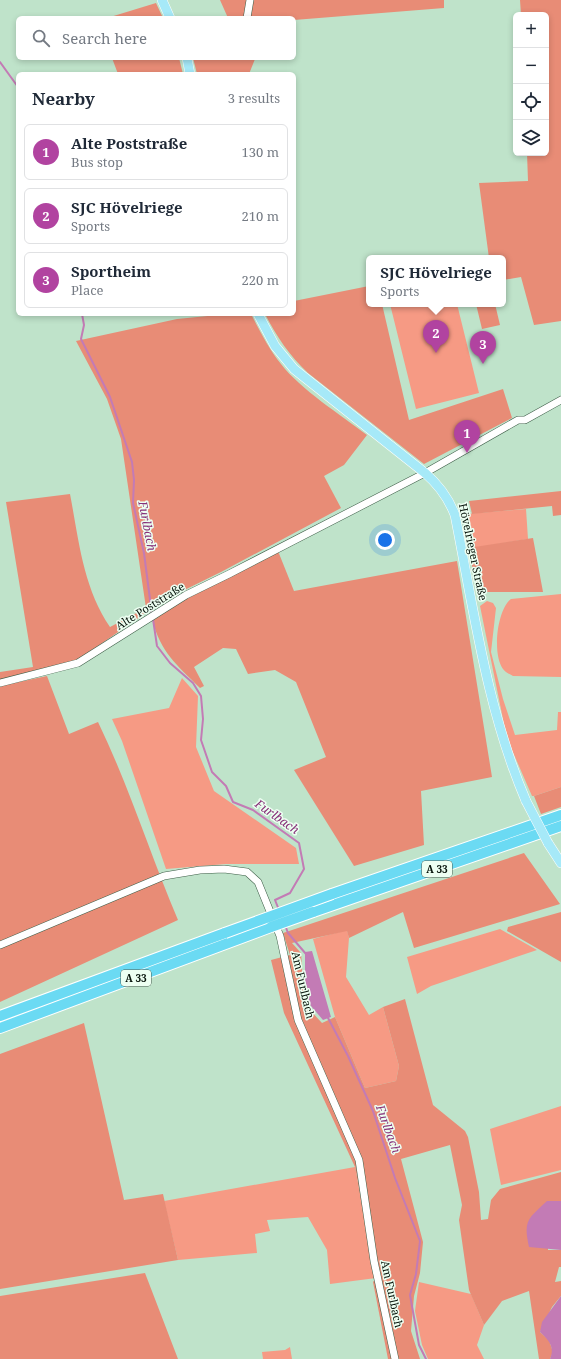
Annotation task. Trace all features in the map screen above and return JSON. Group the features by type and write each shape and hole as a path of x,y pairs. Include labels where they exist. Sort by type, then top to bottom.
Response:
{"highway":[{"name":"A 33","path":"0,1016 332,894 561,815"},
{"name":"A 33","path":"0,1028 271,927 561,826"}],"main road":[{"path":"162,0 169,16"},
{"path":"187,60 190,72"},
{"name":"Hövelrieger Straße","path":"259,316 275,346 294,369 425,473 444,492 455,515 490,696 507,752 526,801 548,844 561,863"}],"street":[{"path":"247,16 250,0"},
{"name":"Alte Poststraße","path":"0,683 78,663 186,595 230,574 425,473 518,420 525,420 561,400"},
{"name":"Am Furlbach","path":"0,945 164,876 200,870 224,869 247,872 258,882 280,936 298,1020 359,1160 374,1261 395,1359"}],"shaded area":[{"path":"220,0 444,0 444,8 296,20 296,16 227,16"},
{"path":"520,0 561,0 561,321 534,325 521,277 506,280 506,255 489,255 479,183 528,181 527,156 549,156 549,12 521,12"},
{"path":"156,3 162,16 114,16"},
{"path":"113,60 180,60 182,72 117,72"},
{"path":"194,60 255,60 250,72 196,72"},
{"path":"366,287 366,307 383,307 409,420 503,389 512,418 424,464 308,373 284,345 266,316 296,316 296,301"},
{"path":"391,307 458,307 479,393 416,409"},
{"path":"477,307 496,307 500,325 482,329"},
{"path":"208,316 252,316 265,340 289,373 321,401 367,435 344,465 324,476 341,508 221,572 164,600 78,660 0,682 0,672 33,667 6,502 70,494 79,546 88,580 101,612 110,627 146,608 121,439 107,399 76,341 177,319"},
{"path":"561,491 561,515 553,516 552,506 472,514 469,501"},
{"path":"526,509 528,539 474,548 466,514"},
{"path":"533,538 543,592 478,592 468,548"},
{"path":"278,551 294,591 457,561 492,777 421,791 424,845 354,866 294,770 326,757 296,682 275,670 248,674 236,649 223,648 194,667 204,686 200,688 170,657 160,641 152,619 172,606"},
{"path":"561,594 561,677 513,676 506,672 500,662 497,643 499,622 506,605 511,599"},
{"path":"487,601 493,603 496,608 491,652 503,699 515,735 557,730 558,712 561,712 561,787 534,796 532,796 512,750 504,724 480,606"},
{"path":"47,676 69,734 98,722 130,795 178,920 0,1002 0,686"},
{"path":"182,678 198,696 196,747 214,791 296,848 299,864 226,864 166,869 122,741 112,719 169,708"},
{"path":"561,787 561,807 541,814 534,796"},
{"path":"524,853 560,904 414,948 403,912 349,938 347,931 292,943 301,953 304,1000 309,1009 322,1023 335,1017 365,1088 396,1081 399,1066 383,1007 405,999 433,1105 465,1131 468,1137 479,1192 481,1220 488,1219 491,1200 500,1189 561,1172 561,1201 547,1201 548,1250 561,1250 561,1267 559,1267 555,1282 561,1281 561,1296 552,1307 540,1332 549,1340 553,1352 550,1359 539,1359 529,1291 502,1301 484,1325 469,1290 459,1220 462,1205 450,1145 401,1159 423,1242 420,1273 414,1296 411,1331 420,1359 388,1359 373,1282 376,1278 355,1167 284,1013 271,960 290,955 283,933"},
{"path":"561,912 561,962 507,931 508,927"},
{"path":"500,929 537,950 431,986 417,994 407,957"},
{"path":"347,930 349,938 346,977 369,1015 383,1007 399,1066 396,1081 365,1088 335,1017 313,939"},
{"path":"312,951 331,1017 323,1020 305,997 305,952"},
{"path":"84,1023 124,1200 163,1194 178,1260 0,1289 0,1054"},
{"path":"561,1106 561,1170 501,1185 490,1129"},
{"path":"355,1167 376,1278 330,1284 327,1250 308,1217 267,1220 270,1231 255,1234 257,1253 178,1260 164,1201"},
{"path":"547,1201 561,1201 561,1250 529,1247 527,1225 531,1216"},
{"path":"145,1273 178,1359 0,1359 0,1296"},
{"path":"419,1282 471,1294 484,1325 477,1345 484,1359 428,1359 422,1345 415,1311"},
{"path":"561,1296 561,1359 550,1359 552,1351 550,1344 540,1332 542,1322"},
{"path":"290,1347 292,1359 263,1359 262,1352 285,1350"}],"waterway":[{"name":"Furlbach","path":"0,62 16,84"},
{"name":"Furlbach","path":"82,316 84,325 81,339 110,397 132,462 134,480 133,503 144,553 152,615"},
{"name":"Furlbach","path":"153,619 157,646 170,663 193,683 201,696 203,719 201,740 212,772 226,786 233,802 253,810 299,843 304,869 290,893 275,900 279,910"},
{"name":"Furlbach","path":"285,925 288,933 306,954"},
{"name":"Furlbach","path":"327,1016 348,1056 373,1111 395,1178 420,1241 416,1274 410,1295 419,1345 426,1359"}],"place":[{"name":"SJC Hövelriege","path":"436,353"},
{"name":"Sportheim","path":"483,364"},
{"name":"Alte Poststraße","path":"467,453"}]}
